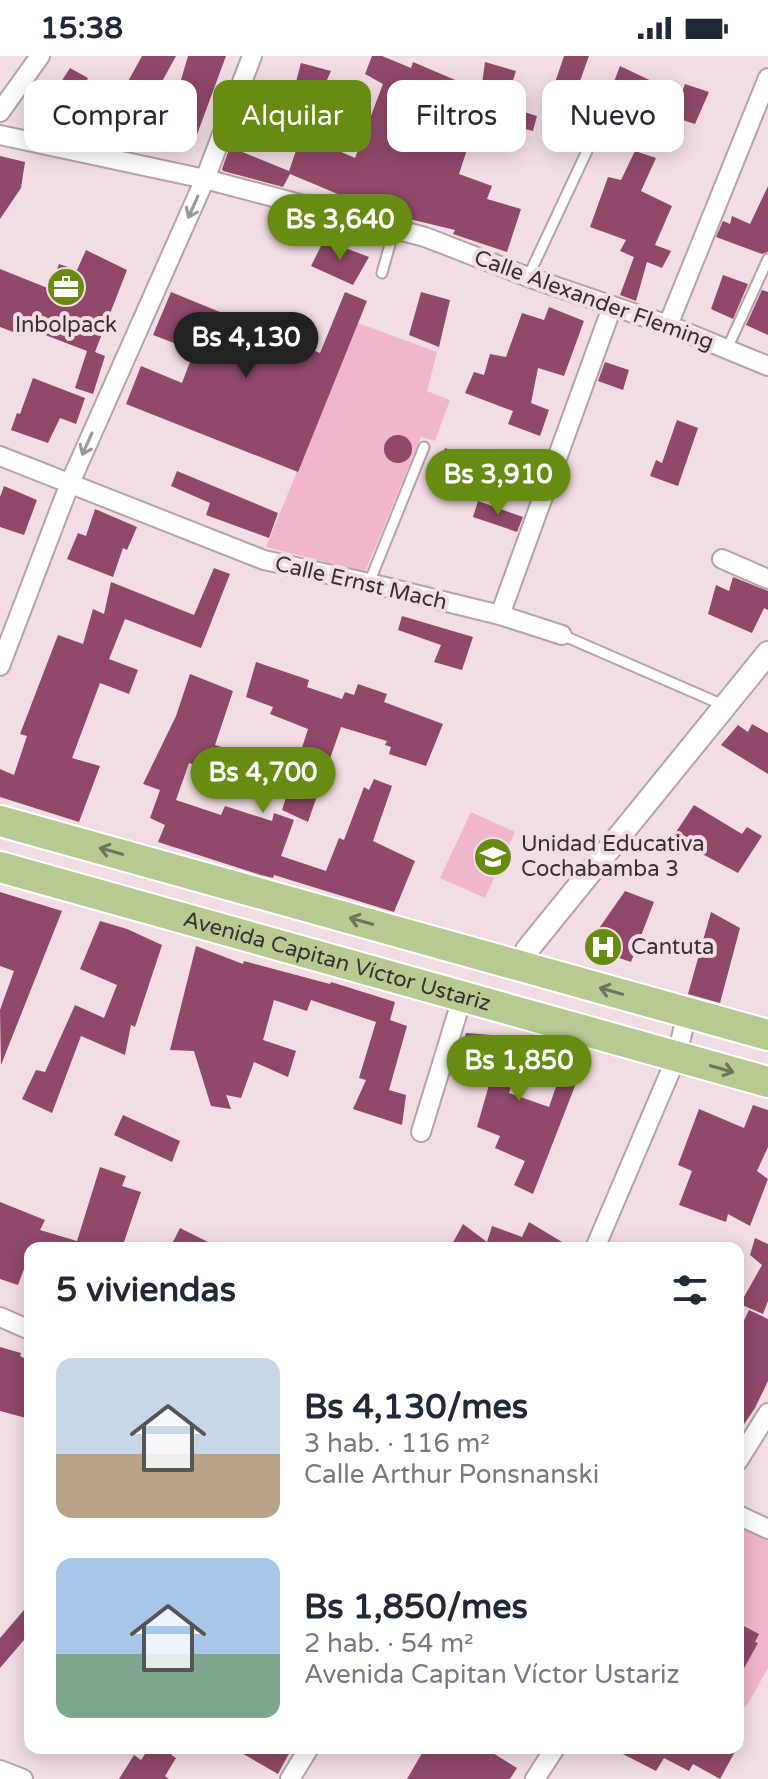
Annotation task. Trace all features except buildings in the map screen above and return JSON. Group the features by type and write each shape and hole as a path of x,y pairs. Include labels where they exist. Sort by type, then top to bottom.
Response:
{"main road":[{"name":"Avenida Capitan Víctor Ustariz","path":"0,821 687,1012 765,1029"},
{"name":"Avenida Capitan Víctor Ustariz","path":"0,867 768,1082"}],"street":[{"path":"0,112 40,56"},
{"path":"0,666 70,483 205,179 252,56"},
{"path":"668,325 768,78"},
{"name":"Calle Alexander Fleming","path":"0,135 205,179 425,237 528,277 668,325 768,366"},
{"path":"500,615 612,307"},
{"name":"Calle Ernst Mach","path":"0,456 264,560 500,615 562,635"},
{"path":"722,559 768,579"},
{"path":"521,965 527,950 768,653"},
{"path":"421,1132 463,995"},
{"path":"598,1242 677,1056 687,1012"},
{"path":"0,1317 24,1327"},
{"path":"744,1451 768,1413"},
{"path":"744,1518 768,1529"},
{"path":"290,1779 305,1754"},
{"path":"535,1779 551,1754"},
{"path":"0,1770 23,1779"}],"lane":[{"path":"528,277 587,152"},
{"path":"382,273 394,230"},
{"path":"727,349 768,259"},
{"path":"369,583 424,447"},
{"name":"Calle Ernst Mach","path":"562,635 723,705"}],"shaded area":[{"path":"358,323 437,352 427,391 450,400 435,441 421,437 365,572 266,547"},
{"path":"471,812 515,832 485,898 440,878"},
{"path":"744,1525 768,1537 768,1668 746,1707"}],"place":[{"name":"Inbolpack","path":"66,287"},
{"name":"Unidad Educativa Cochabamba 3","path":"493,857"},
{"name":"Cantuta","path":"603,947"}]}
